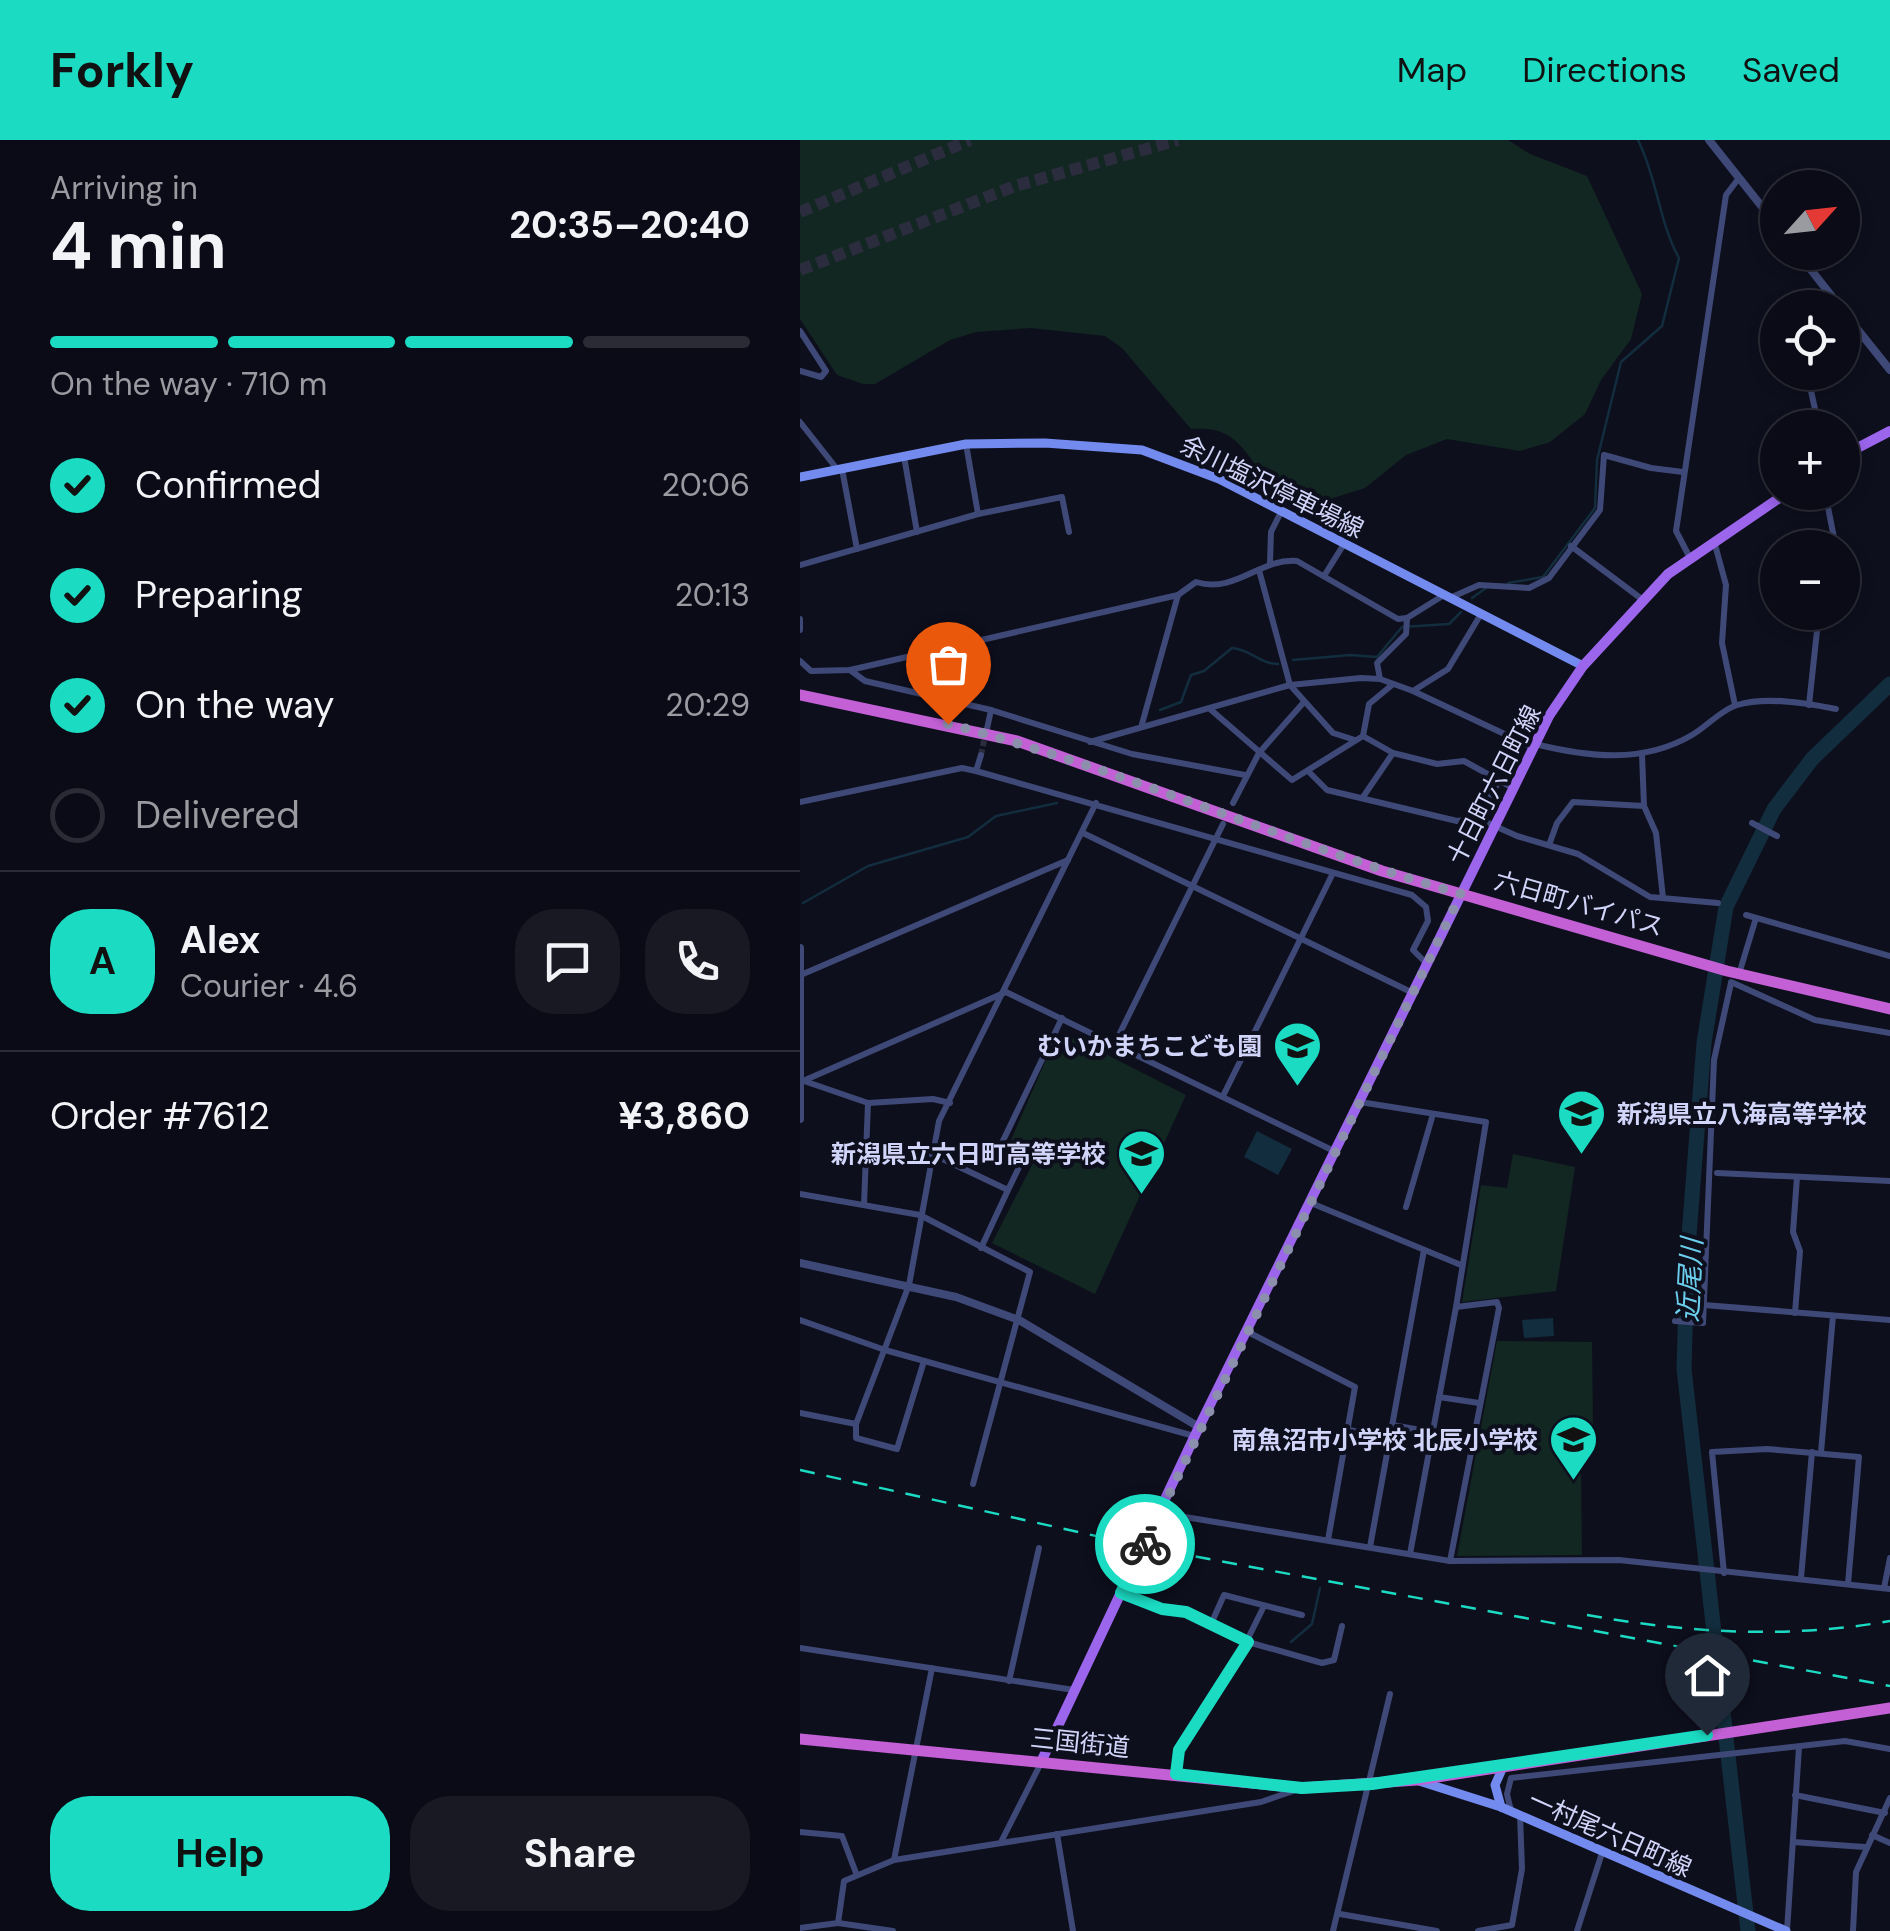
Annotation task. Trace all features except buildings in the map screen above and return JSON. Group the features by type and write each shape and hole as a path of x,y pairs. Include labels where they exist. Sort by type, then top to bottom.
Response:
{"highway":[{"name":"六日町バイパス","path":"800,695 1017,742 1382,871 1583,926 1732,975 1890,1009"},
{"name":"三国街道","path":"800,1739 1302,1788 1417,1780 1890,1708"}],"main road":[{"path":"1860,447 1890,431"},
{"name":"余川塩沢停車場線","path":"800,477 966,444 1045,443 1142,450 1182,462 1583,666"},
{"name":"十日町六日町線","path":"1041,1762 1197,1432 1533,746 1583,666 1644,601 1689,556 1760,510"},
{"path":"1504,1765 1495,1785 1511,1811"},
{"name":"一村尾六日町線","path":"1417,1780 1511,1811 1786,1931"}],"street":[{"path":"1709,140 1760,206"},
{"path":"1689,556 1676,532 1683,472 1726,195 1738,178"},
{"path":"1811,270 1828,290"},
{"path":"800,330 826,371 821,377 800,371"},
{"path":"1860,331 1890,370"},
{"path":"800,422 839,468 857,549"},
{"path":"966,444 978,514"},
{"path":"904,455 916,532"},
{"path":"800,662 811,671 850,670 1178,595 1196,582 1221,586 1270,562 1297,561 1391,616 1407,618 1448,595 1492,583 1508,589 1540,585 1600,510 1604,455 1650,468 1683,472"},
{"path":"800,565 978,514 1062,496 1069,532"},
{"path":"1270,562 1270,532 1281,512"},
{"path":"1714,540 1726,585 1722,643 1735,706"},
{"path":"1324,576 1344,544"},
{"path":"1571,546 1644,601"},
{"path":"1259,570 1290,685 1333,733 1437,764 1464,762 1514,788"},
{"path":"1142,724 1178,595"},
{"path":"1413,691 1448,668 1482,612"},
{"path":"1380,679 1377,662 1406,634 1407,618"},
{"path":"800,619 800,630"},
{"path":"1809,705 1817,630"},
{"path":"850,670 865,681 991,710 1090,742 1245,775"},
{"path":"1090,742 1142,724 1290,685 1380,679 1533,746 1581,755 1642,754 1689,738 1735,706 1772,702 1836,709"},
{"path":"1210,708 1292,780 1359,738 1369,704 1394,684"},
{"path":"1233,803 1259,753 1304,702"},
{"path":"987,729 991,710"},
{"path":"1363,797 1393,753"},
{"path":"976,771 981,754"},
{"path":"1642,754 1644,806 1656,833 1663,898"},
{"path":"800,802 962,768 976,771 1216,836 1412,895 1426,906 1428,920 1413,950 1427,964"},
{"path":"1308,771 1327,790 1457,821 1475,817 1485,808 1499,780"},
{"path":"1549,844 1557,823 1573,802 1644,806"},
{"path":"924,1361 898,1449 856,1438 856,1424 908,1285 939,1122 1096,803"},
{"path":"1475,817 1578,854 1650,897 1718,903"},
{"path":"1752,823 1777,836"},
{"path":"1115,1043 1223,824"},
{"path":"1083,832 1414,993"},
{"path":"802,974 1070,860"},
{"path":"1223,1096 1333,874"},
{"path":"1746,915 1890,956"},
{"path":"1677,1321 1703,1323 1714,1060 1732,975 1756,918"},
{"path":"800,948 800,1119"},
{"path":"1732,975 1815,1020 1890,1033"},
{"path":"802,1075 1006,992 1336,1152"},
{"path":"981,1248 1022,1161 1000,1149 1062,1018"},
{"path":"802,1075 868,1103 933,1099 950,1103"},
{"path":"1360,1102 1486,1122 1410,1554"},
{"path":"864,1205 868,1103"},
{"path":"1406,1207 1434,1114"},
{"path":"932,1154 1008,1190"},
{"path":"1718,1173 1890,1180"},
{"path":"1795,1313 1800,1250 1792,1232 1797,1176"},
{"path":"800,1194 920,1215 1030,1272 973,1484"},
{"path":"1311,1203 1460,1266"},
{"path":"1370,1547 1424,1250"},
{"path":"800,1263 956,1296 1018,1320 1197,1432"},
{"path":"1450,1561 1499,1308 1497,1302 1456,1307"},
{"path":"1704,1305 1890,1320"},
{"path":"1821,1452 1834,1316"},
{"path":"800,1320 884,1350 1197,1432"},
{"path":"1248,1332 1355,1387 1328,1540"},
{"path":"1439,1397 1479,1403"},
{"path":"800,1412 856,1424"},
{"path":"1392,1425 1432,1432"},
{"path":"1349,1430 1390,1438"},
{"path":"1724,1573 1712,1452 1821,1452 1859,1457 1848,1584"},
{"path":"1801,1578 1812,1452"},
{"path":"1162,1509 1167,1514 1450,1561 1618,1560 1887,1589 1890,1558"},
{"path":"1010,1681 1039,1548"},
{"path":"1121,1593 1211,1624 1248,1642 1322,1663 1334,1660 1342,1626"},
{"path":"1211,1624 1224,1595 1302,1616"},
{"path":"1176,1774 1179,1750 1248,1642 1264,1606"},
{"path":"800,1648 1075,1690"},
{"path":"894,1860 932,1668"},
{"path":"1333,1931 1372,1784 1370,1764 1390,1694"},
{"path":"1478,1931 1512,1925 1522,1869 1506,1794 1512,1778 1845,1742 1890,1749"},
{"path":"1786,1931 1799,1747"},
{"path":"1002,1840 1041,1762"},
{"path":"838,1923 844,1882 856,1873 894,1860 1261,1802 1302,1788"},
{"path":"1796,1795 1885,1813"},
{"path":"1853,1931 1856,1872 1890,1798"},
{"path":"800,1832 842,1836 856,1873"},
{"path":"1056,1833 1073,1931"},
{"path":"1872,1835 1890,1843"},
{"path":"1793,1842 1865,1847"},
{"path":"1577,1931 1602,1853"},
{"path":"1340,1914 1437,1931"},
{"path":"800,1928 838,1923 892,1931"}],"green space":[{"path":"800,140 1508,140 1530,154 1587,176 1642,294 1631,339 1601,380 1585,414 1550,442 1520,451 1447,439 1406,455 1365,488 1298,509 1270,487 1251,458 1228,436 1191,429 1122,348 1105,336 1031,328 976,332 950,340 875,384 837,375 800,319"},
{"path":"1074,1038 1186,1095 1095,1294 992,1243 1034,1161 1011,1140 1052,1046"},
{"path":"1513,1154 1575,1167 1556,1291 1462,1302 1481,1185 1507,1188"},
{"path":"1497,1341 1592,1342 1593,1428 1581,1470 1582,1555 1457,1556"}],"water":[{"path":"1257,1131 1292,1149 1278,1175 1244,1157"},
{"path":"1553,1318 1554,1336 1524,1338 1522,1320"}],"waterway":[{"path":"1508,583 1543,577 1595,508 1597,460 1621,362 1662,326 1679,258 1638,140"},
{"path":"1472,598 1486,588"},
{"path":"1293,660 1377,657 1402,627 1449,624 1461,612"},
{"path":"1160,710 1181,702 1191,675 1204,671 1232,648 1278,664"},
{"name":"近尾川","path":"1748,1931 1684,1369 1687,1261 1704,1043 1726,907 1774,809 1812,759 1890,684"},
{"path":"803,903 868,866 968,837 996,816 1057,803"},
{"path":"1291,1642 1312,1624 1320,1588"}],"tunnel":[{"path":"800,212 970,140"},
{"path":"800,270 1015,186 1178,140"},
{"path":"981,755 986,731"}],"railway":[{"path":"800,1470 1150,1548 1890,1686"},
{"path":"1587,1615 1738,1632 1814,1630 1890,1621"}],"way so far":[{"path":"948,724 1082,762 1241,822 1461,894 1199,1426 1145,1544"}],"place":[{"name":"むいかまちこども園","path":"1297,1088"},
{"name":"新潟県立八海高等学校","path":"1582,1156"},
{"name":"新潟県立六日町高等学校","path":"1141,1196"},
{"name":"南魚沼市小学校 北辰小学校","path":"1573,1482"}],"route":[{"path":"1145,1544 1121,1593 1162,1609 1186,1612 1248,1642 1179,1750 1176,1774 1302,1788 1372,1784 1707,1735"}]}
